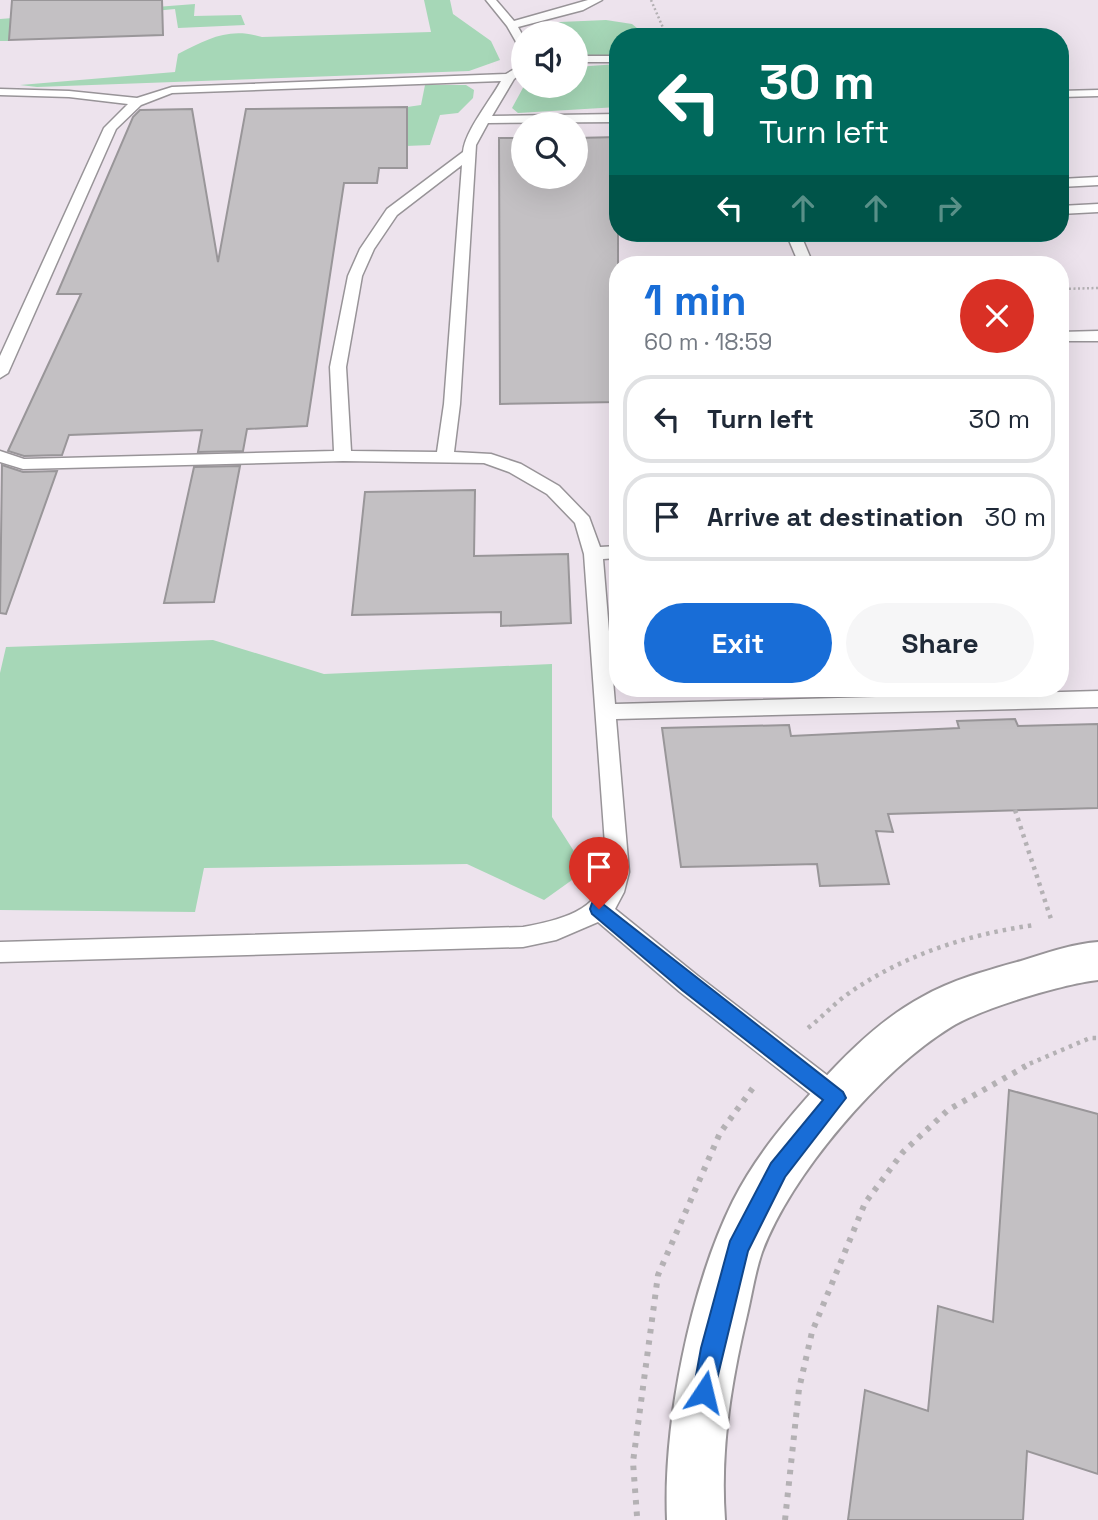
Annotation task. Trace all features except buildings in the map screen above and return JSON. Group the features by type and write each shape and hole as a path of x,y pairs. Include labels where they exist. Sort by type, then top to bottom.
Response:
{"street":[{"path":"696,1520 694,1500 700,1413 712,1348 738,1248 778,1170 836,1098 892,1044 937,1012 990,989 1098,961"}],"lane":[{"path":"491,0 511,24"},
{"path":"528,21 579,8 597,0"},
{"path":"588,59 609,59"},
{"path":"0,373 110,128 125,109 137,101 153,93 172,90 509,77"},
{"path":"445,457 452,404 470,145 509,77"},
{"path":"0,92 69,94 137,101"},
{"path":"1069,94 1098,93"},
{"path":"482,121 609,118"},
{"path":"343,456 338,368 355,276 367,249 392,212 470,153"},
{"path":"1069,183 1098,181"},
{"path":"1069,210 1098,208"},
{"path":"1069,337 1098,336"},
{"path":"0,456 23,464 343,456 485,458 515,468 552,490 583,521 593,554 618,872 615,889 599,909 548,933 523,937 0,952"},
{"path":"593,554 609,553"},
{"path":"606,712 1098,699"},
{"path":"599,909 689,984 836,1098"}],"path":[{"path":"651,0 663,28"},
{"path":"1069,289 1098,288"},
{"path":"1015,810 1053,924"},
{"path":"785,1520 799,1389 812,1332 865,1203 903,1152 948,1110 1022,1067 1090,1038 1098,1038"}],"shaded area":[{"path":"0,0 1098,0 1098,1520 0,1520"}],"green space":[{"path":"424,0 450,0 453,14 491,41 500,60 469,71 37,87 20,85 175,72 178,54 209,39 228,34 262,37 431,32"},
{"path":"195,4 194,16 241,15 245,25 178,28 175,9 10,25 9,41 0,41 0,19"},
{"path":"606,20 632,24 637,28 609,28 609,55 588,56 588,21 583,21"},
{"path":"609,65 609,108 535,112 517,112 512,108 517,98 588,98 588,66"},
{"path":"425,85 466,85 474,90 473,98 458,113 440,115 430,145 406,146 407,107 421,105"},
{"path":"213,640 324,674 552,664 552,817 586,870 544,900 467,864 204,868 195,912 0,910 0,673 6,647"}],"route":[{"path":"599,909 689,984 836,1098 778,1170 738,1248 712,1348 704,1392"}]}
